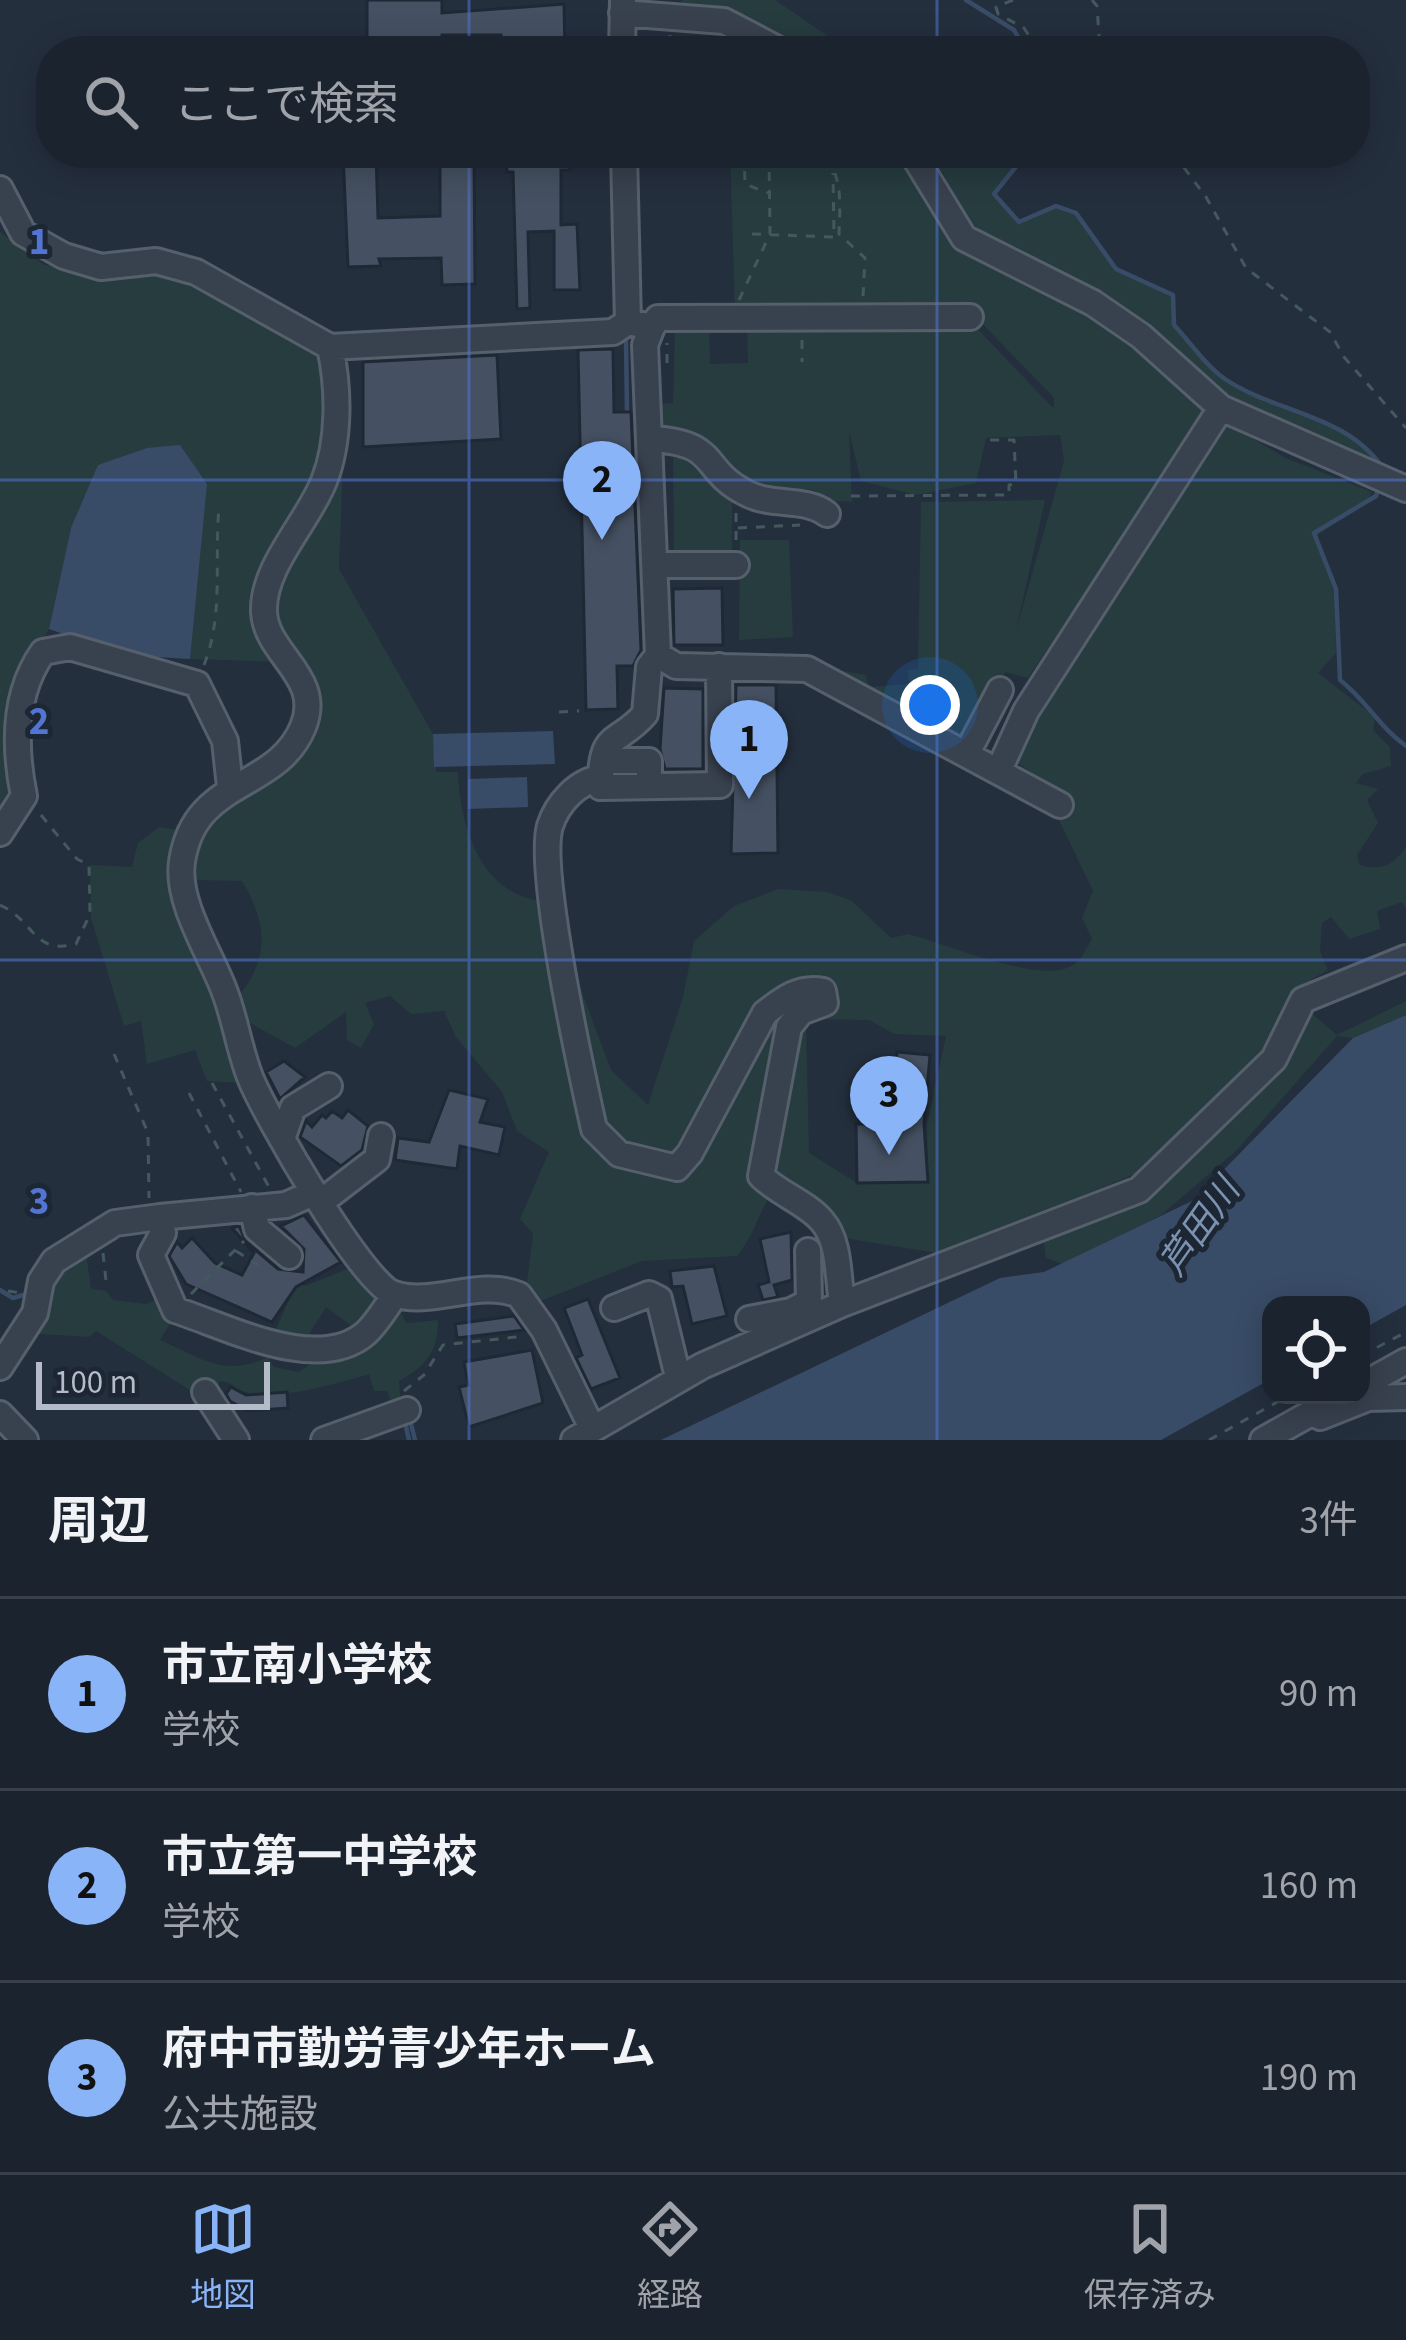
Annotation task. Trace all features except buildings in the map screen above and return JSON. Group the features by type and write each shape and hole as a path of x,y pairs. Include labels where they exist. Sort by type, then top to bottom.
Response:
{"street":[{"path":"622,6 724,21 752,36"},
{"path":"625,168 645,346 658,656 649,667 645,714 609,740 601,752 607,769 600,787 720,785 719,666"},
{"path":"922,168 964,238 1093,303 1141,336 1221,408 1406,489"},
{"path":"0,189 23,233 64,256 101,267 156,261 196,272 330,347 613,332 658,318 970,317"},
{"path":"330,347 336,374 334,430 325,480 268,588 264,615 304,681 308,705 304,724 278,761 208,803 191,832 181,864 185,891 226,994 250,1078 282,1139 378,1286 395,1295 471,1290 519,1295 544,1330 583,1434 797,1302 808,1251"},
{"path":"999,770 1026,711 1221,408"},
{"path":"651,439 694,444 744,493 778,503 816,506 821,519"},
{"path":"656,565 736,562"},
{"path":"0,833 24,796 17,766 20,702 43,652 70,647 197,684 225,741 230,787"},
{"path":"658,656 676,666 807,668 1060,805"},
{"path":"967,753 1000,690"},
{"path":"607,769 568,794 549,828 554,903 594,1129 620,1154 677,1168 690,1154 766,1012 786,997 811,988 823,991 825,1003 801,1012 789,1027 761,1176 782,1198 820,1218 832,1236 842,1304"},
{"path":"749,1319 797,1302 842,1304 1138,1190 1274,1059 1303,1000 1406,958"},
{"path":"282,1139 293,1108 329,1086"},
{"path":"0,1366 34,1313 41,1281 54,1261 115,1223 286,1205 317,1197 376,1159 381,1136"},
{"path":"257,1207 289,1256"},
{"path":"157,1217 164,1233 152,1255 174,1301 237,1323 309,1338 325,1351 364,1335 395,1295"},
{"path":"667,1331 677,1292"},
{"path":"614,1307 649,1294 659,1299 678,1377"},
{"path":"1370,1381 1406,1361"},
{"path":"205,1392 236,1440"},
{"path":"1263,1440 1318,1414 1404,1392"},
{"path":"1285,1440 1332,1404"},
{"path":"324,1440 407,1410"},
{"path":"0,1414 25,1440"}],"path":[{"path":"1013,0 996,7 998,14 1029,36"},
{"path":"1092,0 1099,36"},
{"path":"744,168 745,184 770,194"},
{"path":"740,318 739,298 770,234 769,168"},
{"path":"752,234 833,237 833,168"},
{"path":"834,168 841,188 839,233 865,258 862,316"},
{"path":"1184,168 1206,197 1246,268 1330,332 1345,358 1406,428"},
{"path":"802,317 802,362"},
{"path":"851,496 1009,495 1010,485 1016,484 1014,440 985,440"},
{"path":"736,500 736,562"},
{"path":"197,684 220,625 213,574 219,507"},
{"path":"736,529 821,519"},
{"path":"559,712 579,711"},
{"path":"0,905 19,914 39,941 56,949 76,944 90,914 89,866 26,799"},
{"path":"114,1054 148,1132 147,1189 157,1217"},
{"path":"174,1301 235,1250 257,1207 212,1083"},
{"path":"188,1093 257,1207"},
{"path":"100,1234 106,1281"},
{"path":"235,1250 266,1270"},
{"path":"1370,1351 1406,1331"},
{"path":"407,1410 403,1387 424,1375 443,1346 531,1335"},
{"path":"1209,1440 1274,1404"}],"green space":[{"path":"682,0 775,0 828,36 725,36 724,21 682,17"},
{"path":"730,168 918,168 951,245 1095,304 1214,402 1028,678 1005,672 1000,690 961,739 844,680 843,671 866,675 869,687 909,684 908,670 918,669 921,502 1045,500 1016,631 1064,461 1060,435 986,438 976,483 916,495 861,481 849,431 852,502 831,501 814,490 755,487 706,441 660,427 660,404 673,403 675,328 709,323 710,364 748,363 747,323 971,322 1054,409 1054,398 973,314 735,311"},
{"path":"937,168 1015,168 994,194 1019,222 1056,206 1076,213 1116,269 1173,295 1174,325 1221,375 1330,426 1384,468 1213,392 1129,312 989,243 956,203"},
{"path":"0,232 44,265 180,272 309,335 330,377 321,475 259,589 287,662 190,659 196,576 71,528 49,629 26,668 16,792 0,812"},
{"path":"1219,419 1286,458 1372,492 1367,502 1316,536 1335,588 1336,653 1318,673 1375,717 1373,730 1390,747 1391,766 1363,774 1356,783 1378,789 1367,800 1378,823 1357,855 1360,865 1381,867 1406,847 1406,909 1402,902 1377,911 1380,929 1349,939 1331,917 1322,923 1320,951 1328,970 1294,990 1266,1055 1144,1170 943,1254 832,1236 777,1187 737,1256 642,1261 538,1302 526,1291 533,1234 520,1219 549,1152 517,1131 502,1092 456,1037 444,1011 411,1014 390,996 365,1003 374,1024 361,1048 347,1040 346,1012 295,1048 241,1018 236,999 255,970 262,942 257,912 242,881 195,880 201,845 213,821 228,805 283,772 300,755 313,730 317,694 279,628 276,597 290,558 343,461 339,569 433,734 436,772 458,772 464,816 479,857 506,888 548,902 611,1070 648,1105 683,997 694,941 734,906 778,889 828,892 852,901 891,938 908,934 1033,970 1067,968 1079,960 1092,939 1082,918 1093,891 1055,812 1074,804 1006,754","holes":["806,1019 869,1020 894,1034 946,1036 927,1124 928,1182 857,1183 809,1153"]},
{"path":"682,457 732,502 732,557 674,559 673,458"},
{"path":"740,540 789,540 793,637 739,640"},
{"path":"159,827 180,830 169,852 170,877 216,994 241,1083 207,1081 195,1050 147,1064 141,1021 124,1026 91,918 90,865 132,867 138,843"},
{"path":"1406,1001 1406,1015 1353,1038 1337,1036 1236,1151 1161,1215 1065,1265 1046,1258 1043,1235 1121,1208 1309,1011 1337,1035"},
{"path":"85,1246 91,1289 106,1291 113,1300 146,1304 158,1299 173,1319 160,1340 213,1363 239,1366 268,1357 274,1367 299,1372 396,1303 406,1323 438,1320 436,1340 424,1363 399,1381 401,1408 394,1410 387,1391 374,1391 369,1374 289,1393 245,1392 219,1381 218,1391 193,1392 96,1331 89,1337 41,1334 26,1342 46,1281"},
{"path":"355,1266 382,1296 360,1332 326,1307 303,1344 273,1336 291,1295 285,1290 289,1276 305,1286"}],"water":[{"path":"180,445 207,484 190,659 123,655 49,629 71,528 98,465 147,448"},
{"path":"553,731 555,764 434,767 433,734"},
{"path":"527,777 528,807 468,809 468,779"},
{"name":"芦田川","path":"1406,1015 1406,1305 1370,1325 1370,1296 1262,1296 1262,1384 1161,1440 661,1440 1000,1278 1044,1272 1194,1200 1353,1038"}],"waterway":[{"path":"966,0 1017,36"},
{"path":"1015,168 994,194 1019,222 1056,206 1076,213 1116,269 1173,295 1174,325 1218,374 1245,391 1332,426 1369,451 1384,470"},
{"path":"626,340 627,412"},
{"path":"1379,486 1376,496 1314,533 1336,589 1340,680 1406,746"},
{"path":"0,1290 13,1298 30,1293"},
{"path":"409,1416 415,1440"},
{"path":"405,1422 409,1440"}],"place":[{"name":"市立第一中学校","path":"602,540"},
{"name":"市立南小学校","path":"749,799"},
{"name":"府中市勤労青少年ホーム","path":"889,1155"}]}
